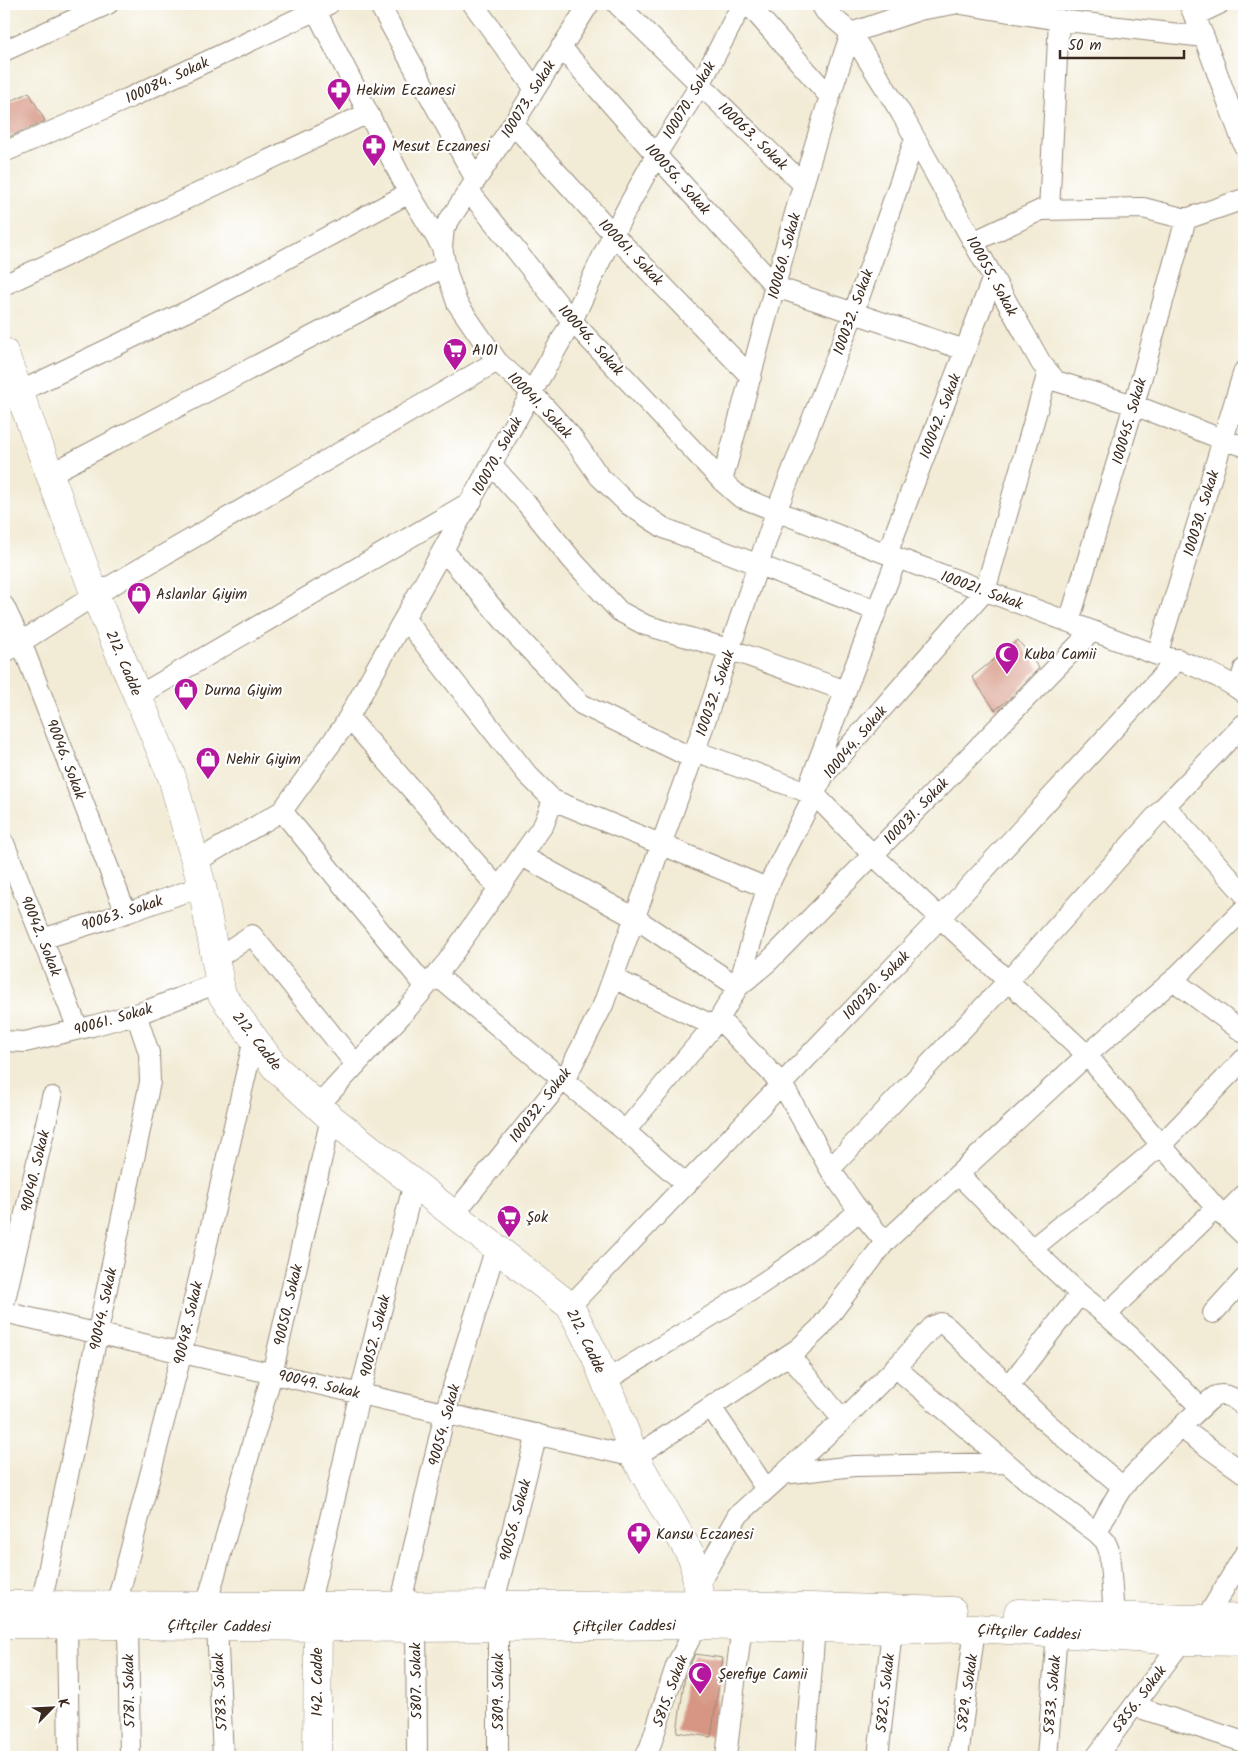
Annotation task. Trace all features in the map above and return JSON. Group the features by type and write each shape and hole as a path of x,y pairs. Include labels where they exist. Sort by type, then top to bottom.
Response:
{"street":[{"path":"4,51 108,4"},
{"name":"100046. Sokak","path":"380,4 472,186 572,321 722,481"},
{"path":"473,4 535,90"},
{"name":"100073. Sokak","path":"444,257 444,228 589,4"},
{"name":"100063. Sokak","path":"617,4 803,184"},
{"name":"100070. Sokak","path":"199,874 282,811 349,718 572,321 613,234 656,155 700,85 742,4"},
{"path":"748,4 830,96"},
{"name":"100055. Sokak","path":"821,4 825,10 851,33 915,139 1041,363 1056,382 1134,405 1244,446"},
{"path":"851,33 919,10 954,4"},
{"path":"961,4 1059,20 1204,37"},
{"path":"1219,4 1192,10 1204,37 1244,146"},
{"name":"100041. Sokak","path":"322,7 368,113 444,257 457,303 498,361 532,393 571,436 599,476 629,505 664,528 877,611"},
{"name":"100084. Sokak","path":"4,152 127,99 322,7"},
{"path":"1049,210 1059,20"},
{"name":"100060. Sokak","path":"722,481 803,184 851,33"},
{"name":"100056. Sokak","path":"561,47 656,155 776,286"},
{"path":"4,286 368,113"},
{"name":"100061. Sokak","path":"513,124 613,234 751,377"},
{"name":"100032. Sokak","path":"454,1214 568,1073 603,1006 694,754 776,512 854,312 915,139"},
{"path":"19,392 198,306 409,193"},
{"path":"974,242 1041,210 1142,208 1186,219 1244,200"},
{"name":"100045. Sokak","path":"1069,622 1134,405 1186,219"},
{"path":"50,474 444,257"},
{"name":"100042. Sokak","path":"811,792 846,691 877,611 892,556 993,276"},
{"path":"776,286 965,350"},
{"name":"212. Cadde","path":"4,352 96,595 172,777 199,874 222,995 275,1067 325,1112 570,1306 595,1355 635,1456 693,1559 698,1605"},
{"path":"4,653 96,595 498,361"},
{"name":"100030. Sokak","path":"1157,656 1244,371"},
{"name":"100044. Sokak","path":"625,1131 716,1022 738,987 767,888 811,792 985,591 1048,372"},
{"path":"492,465 527,504 573,561 619,611 645,625 729,649 846,691"},
{"name":"100021. Sokak","path":"722,481 740,497 776,512 1157,656 1178,659 1241,691"},
{"path":"138,696 472,501"},
{"path":"444,551 516,636 581,704 694,754 811,792 873,855 1009,980 1087,1055 1161,1145 1220,1212 1244,1235"},
{"name":"90046. Sokak","path":"4,606 21,642 126,913"},
{"path":"405,619 527,774 553,800 767,888"},
{"name":"100031. Sokak","path":"738,987 768,962 1092,631"},
{"name":"100030. Sokak","path":"570,1306 941,917 1178,659"},
{"path":"1241,691 1244,669"},
{"path":"349,718 499,889"},
{"path":"830,1169 1009,980 1165,806 1244,724"},
{"path":"325,1112 356,1065 431,981 499,889 544,824 553,800"},
{"path":"1165,806 1244,894"},
{"path":"282,811 431,981 562,1079 686,1185"},
{"name":"90042. Sokak","path":"4,843 78,1029"},
{"path":"522,856 635,918 738,987"},
{"name":"90063. Sokak","path":"42,939 126,913 199,874"},
{"path":"635,1456 799,1348 820,1328 886,1242 1087,1055 1172,980 1244,909"},
{"name":"90061. Sokak","path":"4,1041 24,1042 136,1014 218,970 252,935 356,1065"},
{"path":"613,978 716,1022 782,1084 830,1169 859,1211 886,1242"},
{"path":"1172,980 1244,1033"},
{"name":"90044. Sokak","path":"41,1605 150,1082 149,1054 136,1014"},
{"name":"90048. Sokak","path":"122,1616 254,1039"},
{"path":"1032,1249 1065,1222 1090,1206 1161,1145 1244,1059"},
{"name":"90040. Sokak","path":"4,1304 52,1097"},
{"name":"90050. Sokak","path":"212,1616 272,1374 325,1112"},
{"path":"959,1175 1032,1249 1080,1294 1106,1314 1201,1408"},
{"name":"90052. Sokak","path":"315,1613 360,1394 414,1182"},
{"path":"1106,1314 1220,1212 1244,1194"},
{"path":"605,1381 757,1287 828,1237 859,1211"},
{"name":"90054. Sokak","path":"410,1613 445,1413 496,1247"},
{"path":"1213,1313 1244,1279"},
{"path":"1080,1294 1009,1386 1048,1424 1123,1487"},
{"name":"90049. Sokak","path":"4,1312 635,1456"},
{"name":"5815. Sokak","path":"645,1757 698,1605 737,1516 843,1420 895,1368 933,1326 941,1323 947,1327 1009,1386"},
{"path":"789,1355 843,1420"},
{"path":"895,1368 1029,1482 1098,1532 1109,1550 1114,1615"},
{"path":"1098,1532 1123,1487 1201,1408 1216,1396 1230,1396 1244,1406"},
{"path":"711,1407 766,1489"},
{"path":"1181,1428 1244,1473"},
{"name":"90056. Sokak","path":"496,1616 537,1434"},
{"path":"783,1474 854,1466 1007,1463"},
{"path":"1206,1619 1244,1555"},
{"name":"Çiftçiler Caddesi","path":"4,1605 41,1605 122,1616 315,1613 410,1613 496,1616 698,1605 1206,1619 1244,1618"},
{"name":"Çiftçiler Caddesi","path":"698,1605 742,1626 892,1630 975,1628 1182,1641 1244,1642"},
{"name":"142. Cadde","path":"315,1613 317,1757"},
{"name":"5807. Sokak","path":"410,1613 417,1757"},
{"name":"Çiftçiler Caddesi","path":"4,1624 67,1625 122,1616"},
{"name":"5781. Sokak","path":"122,1616 130,1757"},
{"name":"5783. Sokak","path":"212,1616 223,1757"},
{"name":"5809. Sokak","path":"496,1616 498,1757"},
{"path":"67,1625 69,1757"},
{"path":"726,1757 742,1626"},
{"path":"804,1757 816,1627"},
{"name":"5829. Sokak","path":"958,1757 975,1628"},
{"name":"5825. Sokak","path":"878,1757 892,1630"},
{"name":"5833. Sokak","path":"1047,1757 1057,1633"},
{"name":"5856. Sokak","path":"1096,1757 1182,1641"},
{"path":"1134,1706 1244,1742"}],"building":[{"path":"29,92 45,121 4,139 4,105"},
{"name":"Kuba Camii","path":"1018,640 1039,668 1008,700 995,710 972,677"},
{"name":"Şerefiye Camii","path":"695,1654 723,1658 711,1737 677,1732 685,1676"}],"place":[{"name":"Hekim Eczanesi","path":"339,111"},
{"name":"Mesut Eczanesi","path":"374,167"},
{"name":"A101","path":"455,371"},
{"name":"Aslanlar Giyim","path":"139,615"},
{"name":"Kuba Camii","path":"1007,675"},
{"name":"Durna Giyim","path":"186,711"},
{"name":"Nehir Giyim","path":"208,780"},
{"name":"Şok","path":"509,1238"},
{"name":"Kansu Eczanesi","path":"639,1555"},
{"name":"Şerefiye Camii","path":"700,1695"}]}
